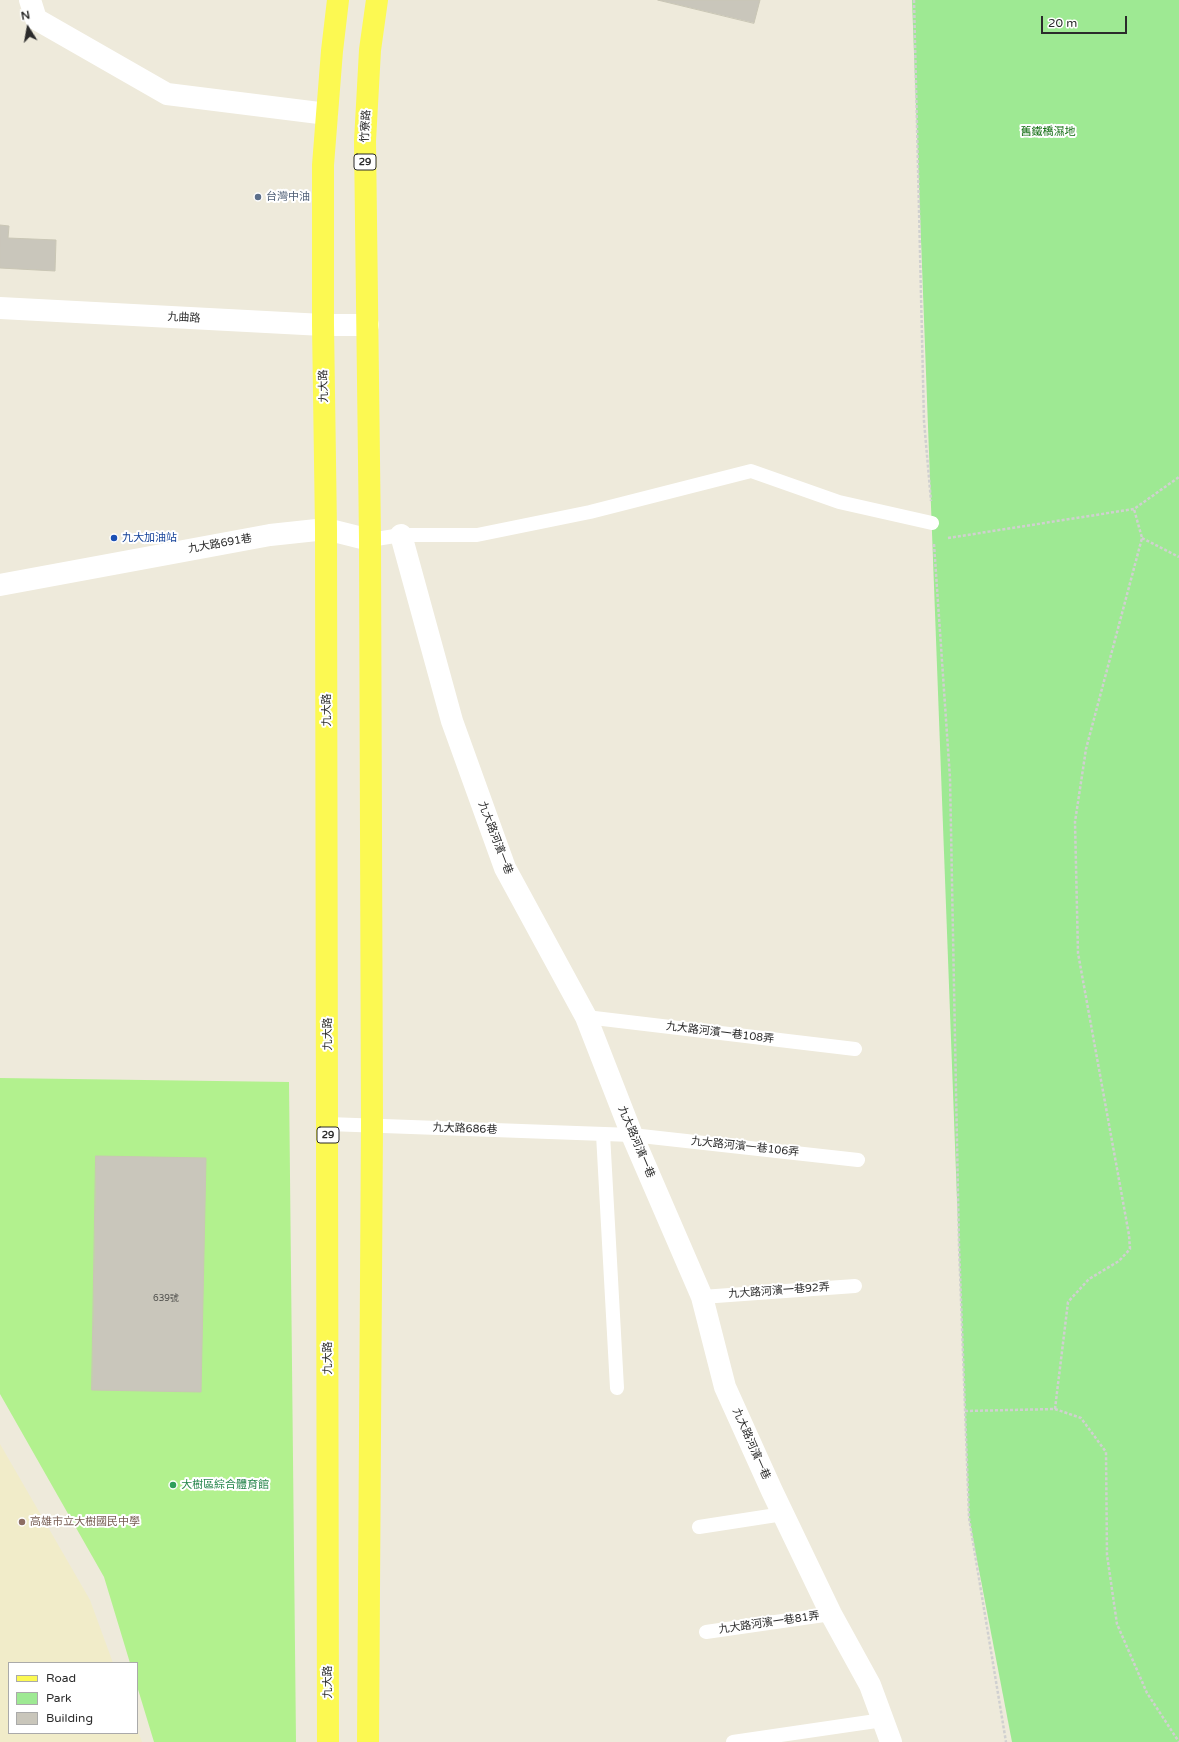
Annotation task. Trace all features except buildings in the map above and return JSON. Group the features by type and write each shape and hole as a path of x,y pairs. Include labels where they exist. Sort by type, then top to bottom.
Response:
{"main road":[{"name":"29","path":"323,325 323,165 332,51 338,0"},
{"name":"竹寮路","path":"368,326 365,141 370,50 377,0"},
{"name":"九大路","path":"323,325 326,529 328,1742"},
{"name":"29","path":"368,326 372,1125 368,1742"}],"street":[{"path":"30,0 36,19 167,94 327,114"},
{"name":"九曲路","path":"0,308 368,326"},
{"name":"九大路691巷","path":"0,585 270,535 326,529 370,540"},
{"name":"九大路河濱一巷","path":"401,535 452,721 505,868 586,1017 632,1135 702,1297 725,1387 831,1614 870,1685 891,1742"}],"lane":[{"path":"370,540 401,535 477,535 590,512 751,471 839,502 932,523"},
{"name":"九大路河濱一巷108弄","path":"586,1017 855,1049"},
{"name":"九大路686巷","path":"328,1124 632,1135"},
{"path":"603,1134 617,1388"},
{"name":"九大路河濱一巷106弄","path":"632,1135 858,1160"},
{"name":"九大路河濱一巷92弄","path":"702,1297 855,1286"},
{"path":"699,1527 783,1514"},
{"name":"九大路河濱一巷81弄","path":"706,1632 831,1614"},
{"path":"733,1742 883,1720"}],"path":[{"path":"914,0 924,421 934,540 950,778 959,1246 969,1518 1006,1742"},
{"path":"934,540 1134,509 1179,477"},
{"path":"1055,1409 1068,1302 1088,1279 1119,1261 1130,1249 1130,1235 1078,953 1075,822 1086,749 1142,538 1134,509"},
{"path":"1142,538 1179,557"},
{"path":"965,1411 1055,1409 1081,1418 1106,1452 1107,1555 1117,1624 1148,1693 1179,1742"}],"shaded area":[{"path":"0,1444 90,1600 113,1662 8,1662 8,1734 138,1734 138,1732 142,1742 0,1742"}],"green space":[{"name":"舊鐵橋濕地","path":"912,0 1179,0 1179,1742 1012,1742 969,1518"},
{"name":"大樹區綜合體育館","path":"0,1078 289,1082 296,1742 154,1742 138,1689 138,1662 130,1662 104,1577 0,1394"}],"place":[{"name":"台灣中油","path":"258,197"},
{"name":"九大加油站","path":"114,538"},
{"name":"大樹區綜合體育館","path":"173,1485"},
{"name":"高雄市立大樹國民中學","path":"22,1522"}]}
